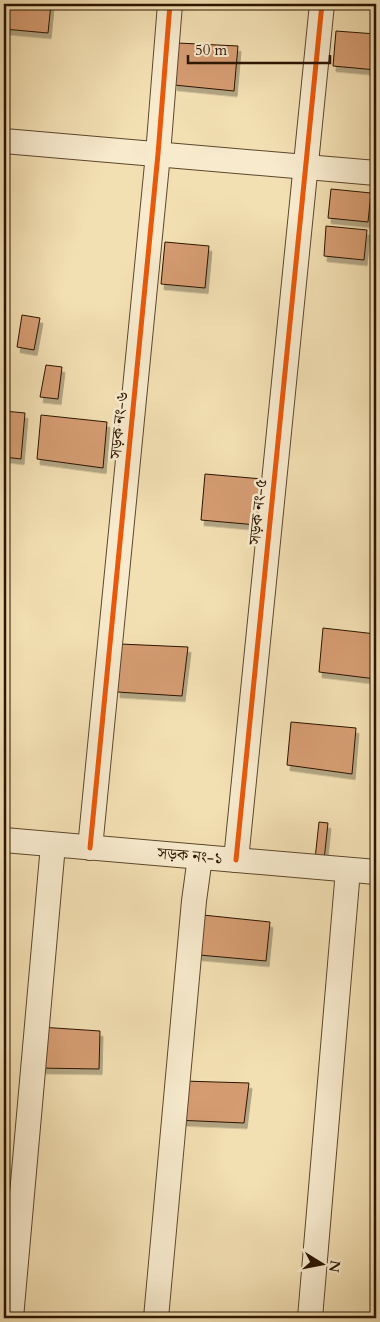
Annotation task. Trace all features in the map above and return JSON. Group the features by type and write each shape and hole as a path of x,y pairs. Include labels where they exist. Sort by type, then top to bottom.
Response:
{"street":[{"name":"সড়ক নং-৬","path":"90,848 158,154 170,4"},
{"name":"সড়ক নং-৫","path":"236,860 322,4"},
{"path":"4,141 376,173"},
{"name":"সড়ক নং-১","path":"4,840 376,872"},
{"path":"11,1318 53,845"},
{"path":"156,1318 194,901 200,857"},
{"path":"310,1318 348,870"}],"building":[{"path":"4,4 51,4 48,33 4,29"},
{"path":"336,31 376,34 376,70 333,66"},
{"path":"178,43 238,46 234,91 174,85"},
{"path":"331,189 371,193 368,222 328,218"},
{"path":"326,226 367,230 364,260 324,256"},
{"path":"165,242 209,246 205,288 161,284"},
{"path":"22,315 40,318 34,350 17,347"},
{"path":"46,365 62,367 58,399 40,397"},
{"path":"4,411 25,413 21,459 4,457"},
{"path":"41,415 107,422 103,468 37,459"},
{"path":"205,474 262,479 257,525 201,520"},
{"path":"323,628 376,634 376,679 319,672"},
{"path":"120,644 188,647 182,696 117,692"},
{"path":"291,722 356,728 352,774 287,765"},
{"path":"319,822 328,823 324,860 315,859"},
{"path":"203,915 270,922 266,961 199,955"},
{"path":"40,1027 100,1031 99,1069 37,1068"},
{"path":"183,1081 249,1083 244,1123 175,1120"}],"cycle path":[{"path":"90,848 158,154 170,4"},
{"path":"236,860 322,4"}]}
